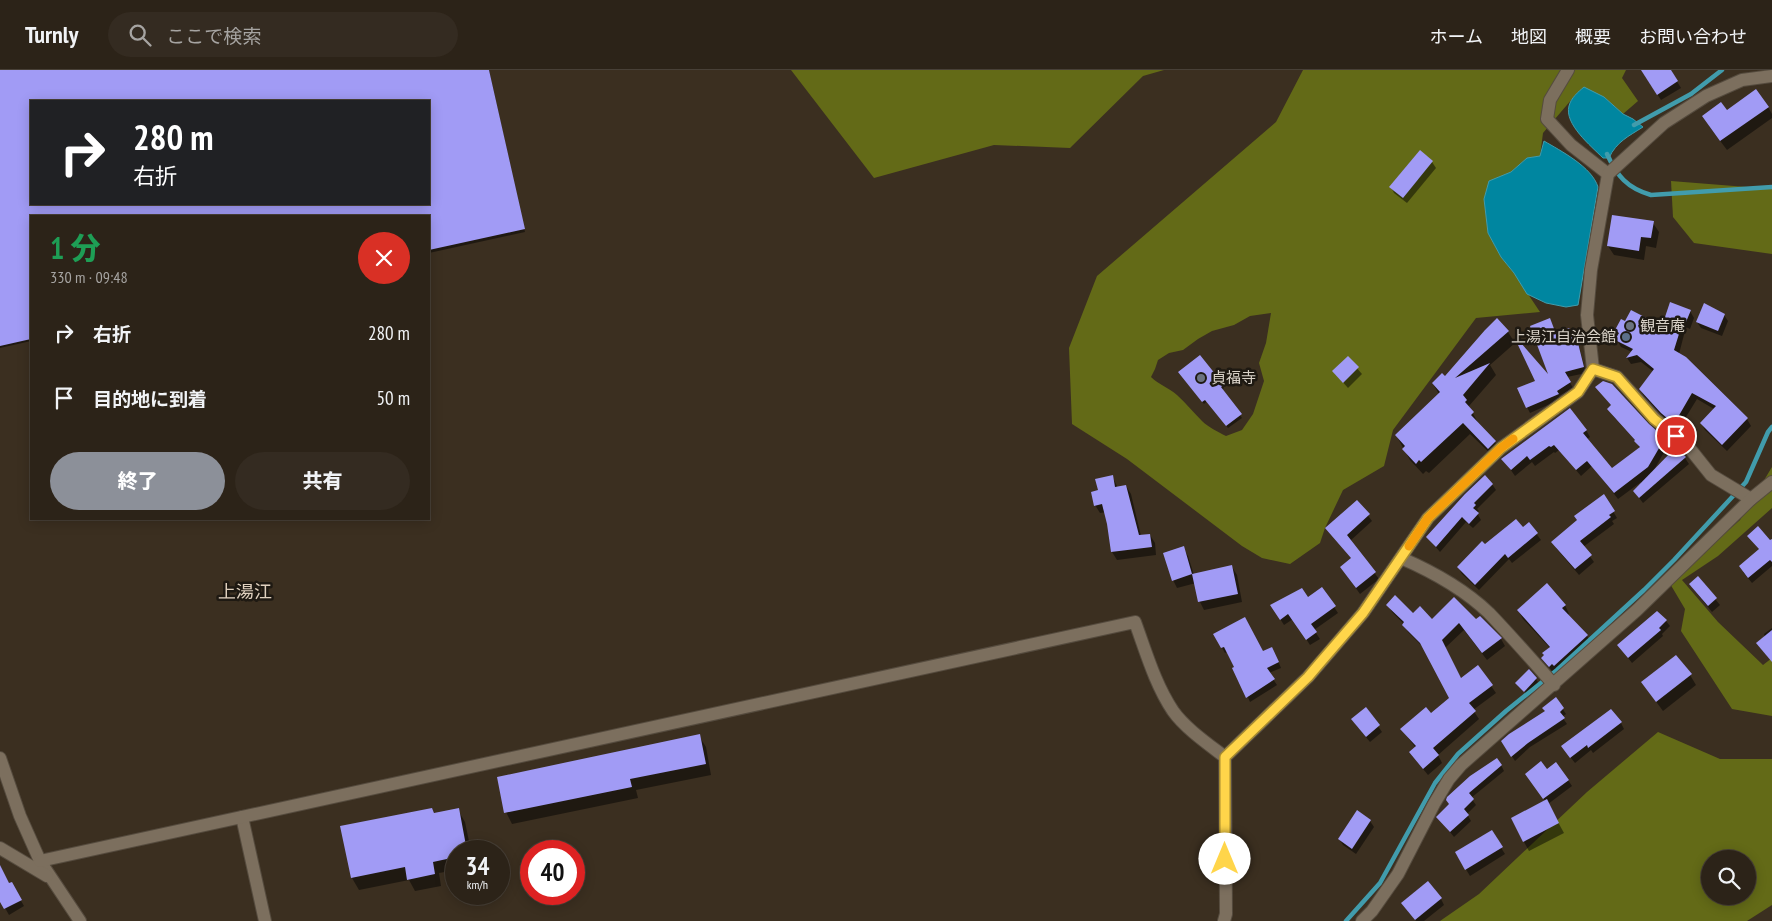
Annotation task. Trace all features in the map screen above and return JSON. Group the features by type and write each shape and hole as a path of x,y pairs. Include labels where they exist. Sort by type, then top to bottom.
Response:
{"street":[{"path":"1568,70 1550,100 1547,119 1571,145 1608,174"},
{"path":"1224,921 1226,914 1225,757 1308,677 1363,613 1428,518 1501,448 1578,392 1593,369 1586,315 1591,270 1608,174 1664,123 1706,96 1742,80 1772,76"},
{"path":"1593,369 1617,377 1654,419 1687,445 1711,475 1747,496"},
{"path":"1362,921 1372,911 1398,874 1449,779 1461,766 1549,680 1637,610 1747,496 1772,482"},
{"path":"1401,558 1424,568 1458,589 1488,612 1549,680"},
{"path":"40,861 1135,622 1159,686 1174,712 1200,739 1225,757"},
{"path":"0,758 5,792 40,861 80,921"},
{"path":"242,817 265,921"},
{"path":"0,848 50,877"}],"green space":[{"path":"791,70 1164,70 1143,76 1070,148 994,145 874,178"},
{"path":"1303,70 1626,70 1622,78 1638,101 1623,114 1604,97 1578,92 1543,133 1540,156 1527,158 1511,172 1489,182 1484,199 1488,233 1501,257 1540,312 1476,318 1393,430 1384,466 1343,490 1320,543 1290,564 1262,558 1242,546 1127,459 1072,424 1069,348 1097,276 1276,122","holes":["1271,313 1266,343 1259,363 1264,381 1253,414 1242,430 1226,436 1204,423 1177,395 1151,377 1158,360 1169,353 1183,350 1212,331 1234,325 1250,316"]},
{"path":"1671,181 1772,189 1772,254 1694,243 1673,217"},
{"path":"1772,467 1772,508 1718,556 1682,580 1718,622 1763,665 1772,658 1772,716 1732,709 1681,631 1685,609 1669,582 1740,520"},
{"path":"1658,732 1720,759 1772,759 1772,905 1747,921 1440,921 1479,894 1587,792"}],"water":[{"path":"1584,87 1604,97 1623,114 1643,127 1619,144 1609,158 1603,158 1592,147 1574,127 1571,120 1569,113 1570,103 1575,95"},
{"path":"1544,141 1583,166 1595,180 1598,187 1578,305 1566,307 1546,303 1527,294 1501,257 1488,233 1484,199 1489,181 1511,172 1527,158 1540,156"}],"building":[{"path":"0,70 489,70 525,229 430,250 430,215 30,215 30,339 0,346"},
{"path":"1641,70 1671,70 1678,81 1657,95"},
{"path":"1756,89 1769,107 1720,141 1702,116 1721,102 1727,110"},
{"path":"1420,150 1433,161 1403,198 1389,187"},
{"path":"1612,215 1654,221 1651,238 1641,237 1639,251 1607,246"},
{"path":"1670,302 1691,310 1686,322 1683,321 1674,350 1686,357 1748,418 1722,445 1700,423 1716,406 1692,393 1674,424 1639,389 1654,369 1637,355 1626,358 1633,349 1615,340 1619,333 1615,330 1621,319 1625,321 1631,310 1662,326"},
{"path":"1704,303 1725,314 1718,331 1696,322"},
{"path":"1497,318 1509,331 1455,378 1490,363 1463,395 1467,400 1465,402 1474,412 1471,415 1496,441 1488,449 1463,423 1421,462 1419,460 1416,464 1402,449 1405,446 1395,435 1440,392 1432,383 1442,373 1445,376"},
{"path":"1550,318 1556,334 1569,328 1575,340 1577,339 1584,367 1565,372 1571,382 1557,391 1559,394 1526,408 1517,388 1535,381 1518,345 1521,343 1548,374 1530,326"},
{"name":"貞福寺","path":"1200,355 1224,385 1221,387 1242,414 1226,426 1205,400 1202,402 1178,372"},
{"path":"1348,356 1359,367 1343,383 1332,371"},
{"path":"1603,381 1612,384 1649,424 1665,438 1648,467 1614,493 1587,461 1576,470 1554,445 1549,446 1530,460 1527,456 1511,470 1501,459 1570,408 1587,430 1583,433 1612,468 1640,447 1607,409 1611,405 1595,387"},
{"path":"1676,447 1686,457 1639,498 1633,491"},
{"path":"1113,475 1115,487 1126,485 1139,535 1150,534 1152,547 1111,552 1102,504 1094,506 1091,492 1098,490 1095,479"},
{"path":"1485,475 1493,484 1474,503 1476,505 1473,508 1479,513 1469,524 1462,517 1436,547 1426,537"},
{"path":"1604,494 1615,511 1609,515 1611,517 1580,541 1592,555 1575,569 1551,542 1577,520 1574,516"},
{"path":"1357,500 1370,514 1347,535 1376,572 1356,588 1340,567 1351,558 1325,528"},
{"path":"1516,519 1523,527 1529,522 1538,533 1508,558 1505,554 1475,585 1457,567 1482,541 1485,544"},
{"path":"1758,526 1770,540 1772,539 1772,562 1770,560 1748,578 1739,566 1759,549 1747,536"},
{"path":"1184,546 1192,574 1172,581 1163,553"},
{"path":"1232,565 1238,594 1198,602 1192,574"},
{"path":"1698,576 1717,598 1708,606 1689,584"},
{"path":"1547,583 1566,605 1562,608 1588,635 1554,666 1552,664 1549,667 1541,658 1544,655 1542,653 1550,647 1517,610"},
{"path":"1322,587 1336,606 1311,624 1317,632 1306,640 1288,614 1280,620 1270,605 1302,588 1308,597"},
{"path":"1395,595 1413,613 1420,606 1432,619 1454,597 1476,619 1480,616 1502,638 1482,653 1459,623 1442,640 1461,678 1478,665 1493,685 1469,703 1476,711 1433,748 1439,755 1423,769 1409,752 1416,746 1400,729 1426,707 1431,713 1449,698 1420,643 1402,625 1404,622 1386,605"},
{"path":"1657,611 1667,620 1659,628 1661,630 1628,658 1617,645"},
{"path":"1245,617 1263,651 1272,647 1279,662 1267,668 1275,679 1246,698 1224,647 1221,648 1213,634"},
{"path":"1772,630 1772,662 1756,643"},
{"path":"1676,655 1692,674 1656,702 1641,682"},
{"path":"1529,669 1537,678 1524,692 1515,683"},
{"path":"1556,697 1564,708 1560,712 1565,718 1511,757 1501,741 1545,711 1542,708"},
{"path":"1366,707 1380,725 1366,737 1351,719"},
{"path":"1611,709 1622,722 1588,748 1587,745 1570,758 1561,746"},
{"path":"700,734 706,764 630,779 632,787 504,813 497,777"},
{"path":"1497,758 1502,765 1469,793 1474,799 1464,809 1469,815 1450,832 1436,817 1449,804 1446,800 1447,797 1470,776"},
{"path":"1541,761 1547,769 1556,762 1569,780 1543,799 1525,774"},
{"path":"1547,799 1559,823 1523,842 1511,818"},
{"path":"432,808 434,813 459,808 465,840 445,840 445,859 433,862 435,874 407,880 405,867 351,878 340,826"},
{"path":"1357,810 1371,820 1352,849 1338,839"},
{"path":"1492,830 1503,847 1465,870 1455,852"},
{"path":"0,865 9,883 12,882 22,900 4,909 0,902"},
{"path":"1428,881 1442,898 1415,920 1401,903"}],"waterway":[{"path":"1634,125 1691,94 1722,70"},
{"path":"1607,154 1619,175 1629,185 1651,195 1772,187"},
{"path":"1346,921 1380,883 1435,783 1458,754 1506,711 1557,670 1674,560 1746,482 1772,427"}],"slow traffic":[{"path":"1409,546 1428,518 1501,448 1513,439"}],"place":[{"name":"観音庵","path":"1630,326"},
{"name":"上湯江自治会館","path":"1626,337"},
{"name":"貞福寺","path":"1201,378"}],"district":[{"name":"上湯江","path":"245,592"}],"route":[{"path":"1225,859 1225,757 1308,677 1363,613 1428,518 1501,448 1578,392 1593,369 1617,377 1654,419 1676,436"}]}
